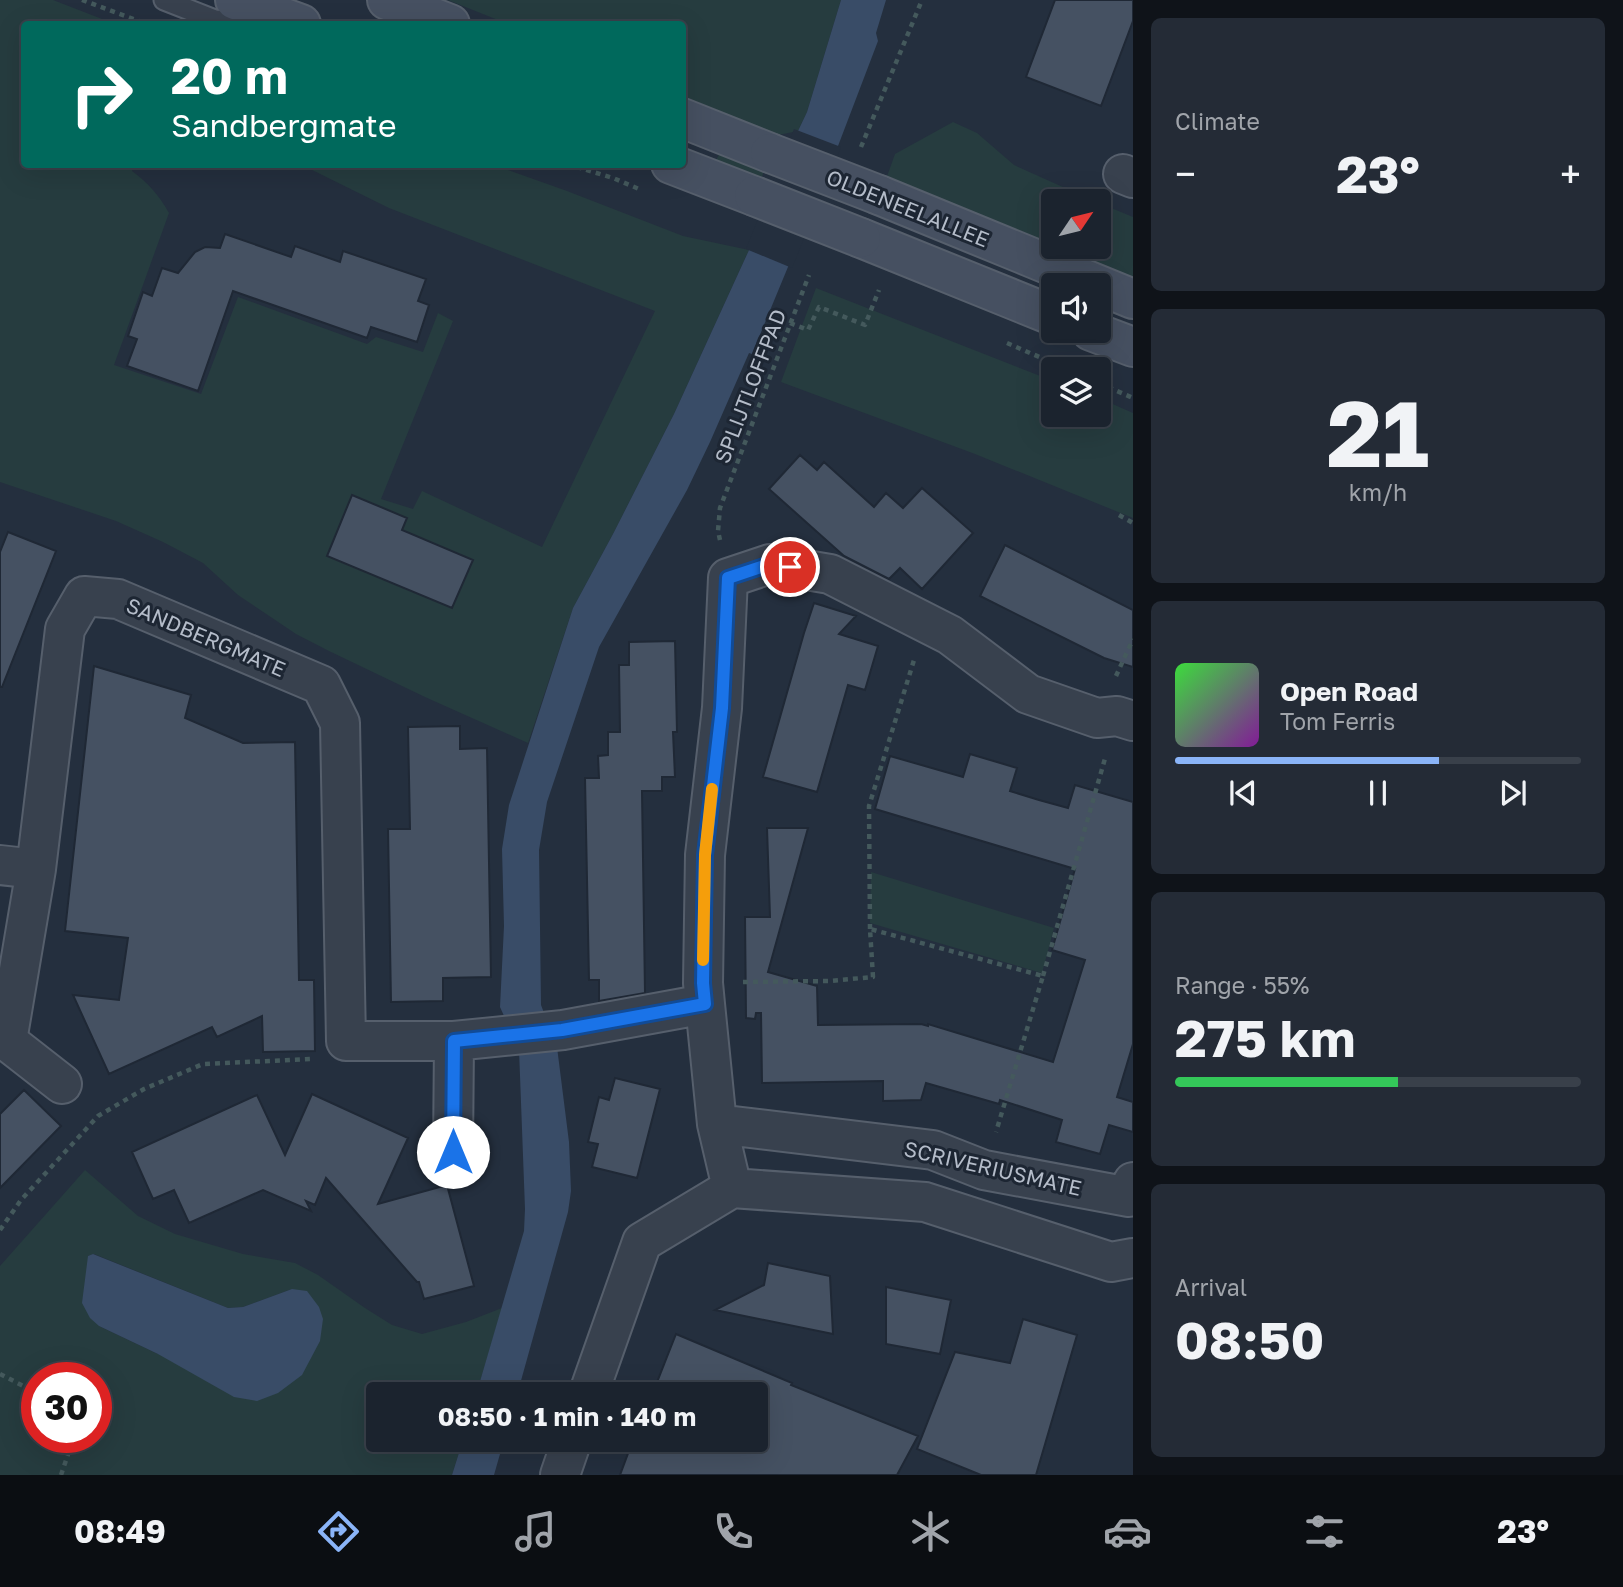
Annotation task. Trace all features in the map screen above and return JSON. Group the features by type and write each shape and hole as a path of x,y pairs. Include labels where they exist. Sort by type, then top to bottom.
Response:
{"main road":[{"path":"235,0 292,21"},
{"path":"387,0 442,21"},
{"name":"OLDENEELALLEE","path":"686,120 1133,299"},
{"path":"681,168 1041,311"},
{"path":"1111,339 1133,347"}],"street":[{"path":"732,1188 717,1124 704,993 705,855 722,708 728,578 770,564 830,574 950,635 1028,694 1097,718 1125,719"},
{"name":"SANDBERGMATE","path":"62,1084 7,1041 18,867 65,629 85,596 118,599 321,685 340,723 346,1041"},
{"path":"346,1041 454,1041 562,1030 704,993"},
{"path":"453,1152 454,1041"},
{"name":"SCRIVERIUSMATE","path":"717,1124 933,1150 985,1170 1129,1197 1133,1182"},
{"path":"593,1382 642,1242 732,1188 925,1202 1111,1262 1133,1258"},
{"path":"560,1475 568,1452"}],"lane":[{"path":"164,0 215,20 242,21"}],"path":[{"path":"82,0 139,21"},
{"path":"858,155 922,0"},
{"name":"SPLIJTLOFFPAD","path":"720,508 809,275"},
{"path":"790,323 808,330 819,307 865,325 879,290"},
{"path":"1111,388 1133,398"},
{"path":"1119,515 1133,523"},
{"path":"704,993 873,977 869,806 925,623"},
{"path":"985,1170 1043,976 1125,719"},
{"path":"870,929 1043,976"},
{"path":"0,1230 21,1200 98,1116 144,1089 204,1064 318,1058 346,1041"},
{"path":"0,1374 21,1385"},
{"path":"61,1475 69,1453"}],"green space":[{"path":"0,0 53,0 107,21 21,21 21,168 133,168 132,171 153,190 169,213 114,365 201,394 238,297 367,344 376,337 423,352 438,313 453,321 381,499 413,509 422,491 542,547 655,311 389,208 308,168 502,168 683,236 749,250 674,414 573,608 528,743 425,697 296,634 238,595 203,563 163,542 116,521 0,482"},
{"path":"448,0 841,0 807,112 798,131 778,135 686,97 686,21 500,21"},
{"path":"953,122 977,133 1014,165 1067,189 1041,189 1041,244 885,182 895,154"},
{"path":"721,150 766,166 760,182 714,165"},
{"path":"1111,208 1133,217 1133,281 1078,259 1111,259"},
{"path":"816,288 1041,376 1041,427 1111,427 1111,403 1133,413 1133,518 975,454 781,382"},
{"path":"871,872 1054,928 1042,973 870,923"},
{"path":"85,1170 138,1216 175,1234 243,1254 295,1263 318,1275 392,1325 422,1334 466,1322 502,1308 480,1382 366,1382 366,1452 459,1452 452,1475 0,1475 0,1266","holes":["94,1254 228,1308 243,1307 292,1289 158,1354 99,1326 88,1256"]}],"water":[{"path":"841,0 886,0 876,33 878,41 838,146 752,354 749,353 687,490 599,647 547,802 539,850 541,1005 557,1047 569,1142 571,1191 568,1212 521,1382 480,1382 524,1231 519,1049 500,1007 504,926 502,849 509,805 573,608 674,414 749,250 807,112"},
{"path":"93,1254 228,1308 243,1307 292,1289 307,1291 319,1307 323,1319 320,1341 302,1375 278,1393 257,1401 234,1397 158,1354 99,1326 90,1318 82,1303 88,1256"},
{"path":"459,1452 501,1452 494,1475 452,1475"}],"pier":[{"path":"794,129 841,147 792,268 746,249"}],"building":[{"path":"1055,0 1133,0 1133,21 1101,106 1026,77"},
{"path":"225,234 291,257 295,246 340,262 343,251 426,279 418,301 429,305 417,342 371,327 367,338 233,291 198,391 127,366 137,339 128,336 143,292 152,296 162,268 178,273 195,252 205,247 220,248"},
{"path":"800,455 817,470 824,462 874,507 886,493 903,508 922,488 973,533 922,589 900,568 889,579 844,556 769,489"},
{"path":"352,495 407,518 402,530 473,560 452,608 327,556"},
{"path":"8,532 56,551 0,687 0,552"},
{"path":"1005,545 1133,610 1133,667 1104,658 980,596"},
{"path":"814,603 856,616 839,634 878,646 865,690 848,685 817,792 763,777"},
{"path":"675,641 675,777 662,777 662,791 642,791 645,993 599,1001 599,980 589,980 585,778 599,778 598,756 608,755 608,732 620,732 619,665 629,665 629,642"},
{"path":"94,666 191,695 185,718 243,743 295,742 299,980 314,980 315,1051 263,1052 262,1016 217,1037 212,1027 109,1074 73,995 119,1000 128,938 65,931"},
{"path":"460,726 460,749 487,748 491,977 443,978 443,1001 391,1002 388,829 410,829 408,727"},
{"path":"970,754 1017,768 1010,791 1039,800 1068,808 1075,785 1133,802 1133,1044 1117,1097 1133,1102 1133,1132 1109,1125 1100,1154 1056,1142 1062,1120 1000,1100 999,1104 926,1083 921,1100 883,1101 883,1081 762,1083 761,1013 756,1013 755,1019 746,1018 745,917 770,917 767,828 808,828 768,972 817,986 818,1025 928,1024 1053,1062 1085,960 1052,950 1075,869 875,809 890,756 963,777"},
{"path":"615,1078 660,1089 637,1178 592,1167 598,1144 588,1142 599,1097 609,1100"},
{"path":"24,1090 61,1126 0,1188 0,1114"},
{"path":"312,1094 408,1138 378,1204 447,1185 474,1286 424,1299 419,1282 326,1178 315,1205 306,1201 311,1211 263,1190 189,1223 174,1190 153,1199 132,1152 257,1095 285,1155"},
{"path":"768,1263 830,1276 833,1334 715,1310 764,1285"},
{"path":"886,1287 951,1300 940,1354 886,1344"},
{"path":"1023,1319 1077,1335 1036,1475 981,1475 917,1449 955,1352 1010,1363"},
{"path":"676,1334 792,1383 791,1385 918,1436 897,1475 620,1475 629,1452 768,1452 768,1382 657,1382"}],"slow traffic":[{"path":"703,960 705,855 712,789"}],"route":[{"path":"453,1152 454,1041 562,1030 705,1004 705,855 722,708 728,578 770,564 790,567"}]}
